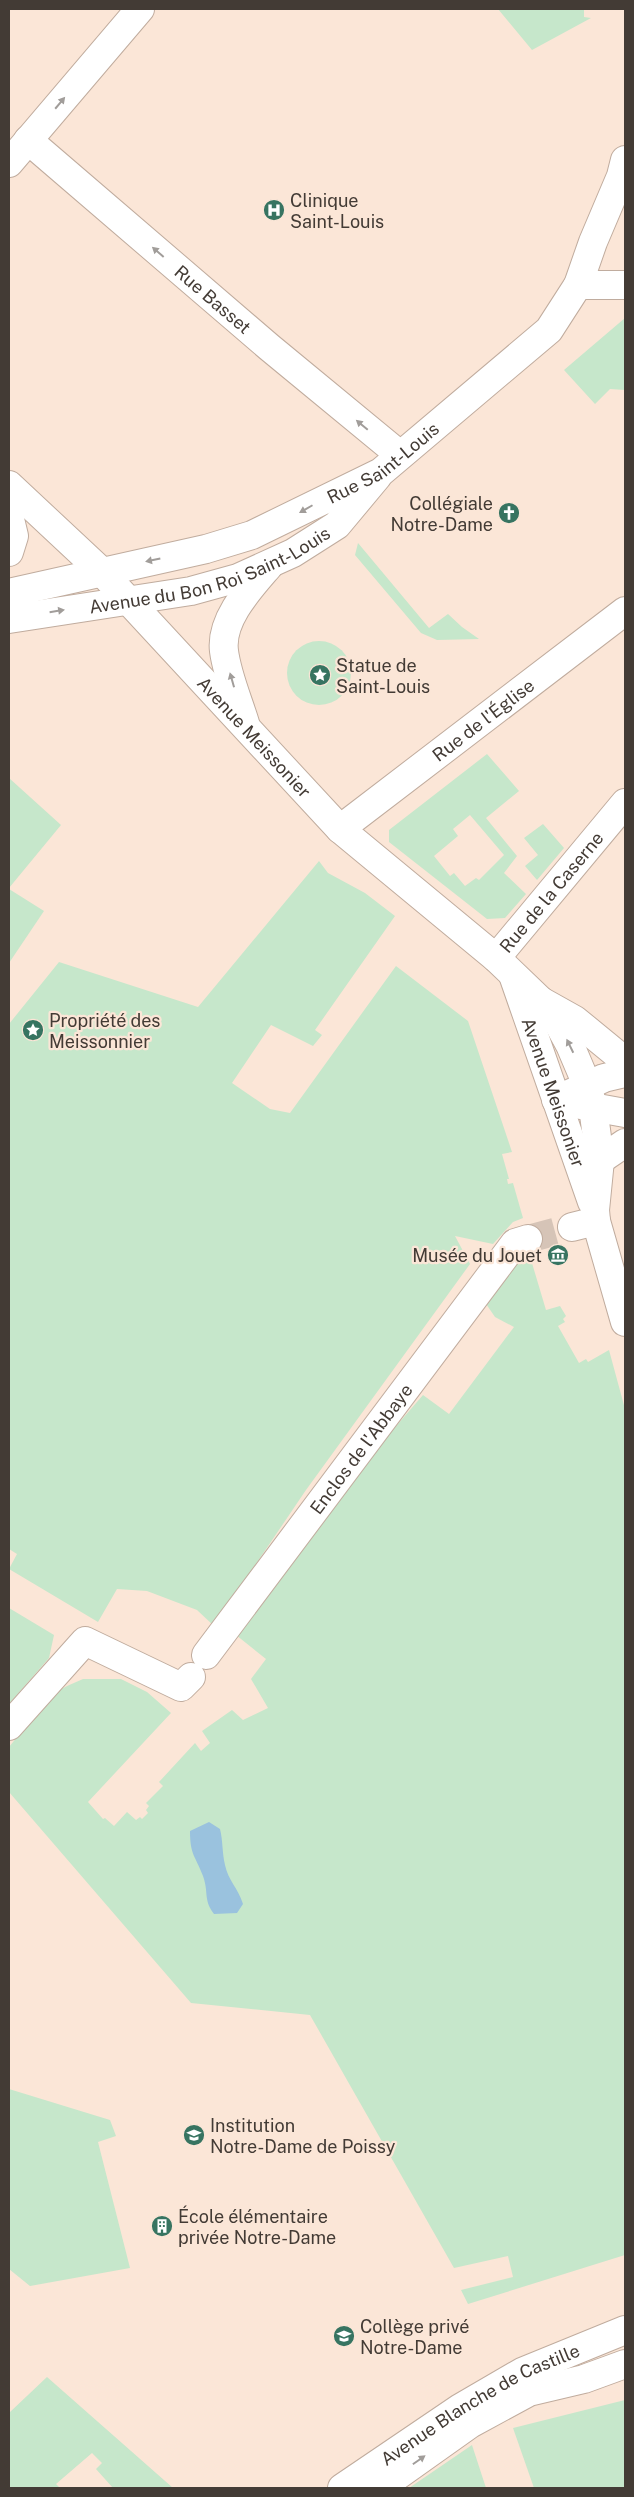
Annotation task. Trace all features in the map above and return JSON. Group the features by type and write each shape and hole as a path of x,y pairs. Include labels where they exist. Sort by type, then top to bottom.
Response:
{"street":[{"path":"9,163 140,9"},
{"name":"Rue Basset","path":"28,140 269,347 390,464"},
{"name":"Rue Saint-Louis","path":"9,593 206,548 252,534 297,514 390,464 549,330 578,285 593,242 622,176 625,160"},
{"path":"578,285 625,285"},
{"name":"Avenue du Bon Roi Saint-Louis","path":"9,619 218,584 269,566 337,525 390,464"},
{"name":"Avenue Meissonier","path":"9,485 101,571 340,829 504,966 541,1001 556,1021 570,1045 590,1096 600,1160 588,1219"},
{"path":"9,515 14,536 9,552"},
{"path":"246,727 224,650 225,634 239,605 269,566"},
{"name":"Rue de l'Église","path":"340,829 625,611"},
{"name":"Rue de la Caserne","path":"504,966 625,803"},
{"name":"Avenue Meissonier","path":"504,966 556,1100 588,1219 625,1322"},
{"path":"541,1001 575,1020 625,1061"},
{"path":"590,1096 614,1075 625,1073"},
{"path":"556,1100 590,1096 625,1113"},
{"path":"600,1160 625,1143"},
{"name":"Enclos de l'Abbaye","path":"206,1655 521,1241"},
{"path":"9,1726 85,1642 181,1687 191,1677"},
{"name":"Avenue Blanche de Castille","path":"342,2488 460,2408 522,2372 625,2330"},
{"name":"Avenue Blanche de Castille","path":"380,2488 470,2424 528,2392 584,2379 625,2364"}],"green space":[{"path":"498,9 584,9 584,17 591,18 532,50"},
{"path":"625,318 625,390 610,389 595,404 564,370"},
{"path":"358,543 429,628 448,614 479,639 437,640 421,633 355,555"},
{"path":"319,641 331,643 342,650 349,661 351,673 349,685 342,696 331,703 319,705 307,703 296,696 289,685 287,673 289,661 296,650 307,643"},
{"path":"487,754 519,791 486,818 517,856 504,873 526,894 505,918 487,919 389,842 389,830","holes":["470,815 504,855 479,880 476,878 465,886 454,873 450,876 434,856 458,836 453,829"]},
{"path":"9,778 61,825 9,888"},
{"path":"543,824 564,848 537,880 525,866 538,855 524,838"},
{"path":"319,861 328,873 365,893 395,916 315,1030 322,1035 313,1046 271,1025 232,1083 270,1109 290,1113 396,966 468,1021 512,1152 502,1154 509,1179 507,1179 508,1184 513,1183 523,1218 513,1222 493,1244 455,1236 470,1264 306,1490 214,1626 197,1610 147,1591 117,1589 98,1622 9,1569 17,1554 9,1549 9,1024 59,962 198,1007"},
{"path":"9,889 44,911 9,963"},
{"path":"529,1253 546,1310 560,1306 566,1316 563,1319 565,1322 558,1326 579,1363 586,1359 588,1362 609,1350 625,1409 625,2255 468,2304 461,2290 513,2277 508,2256 454,2268 310,2015 191,2003 9,1792 9,1747 51,1695 83,1679 121,1679 147,1692 171,1713 88,1802 103,1819 105,1818 114,1826 127,1812 136,1820 140,1817 142,1819 148,1813 146,1810 149,1806 146,1803 163,1786 159,1782 195,1743 201,1751 210,1743 202,1731 232,1710 243,1720 268,1708 251,1679 266,1659 236,1635 332,1500 423,1395 449,1414 514,1327 495,1317 482,1298 496,1279"},
{"path":"9,1608 54,1635 49,1658 9,1704"},
{"path":"9,2089 110,2120 116,2136 98,2142 130,2268 30,2286 9,2269"},
{"path":"47,2377 173,2488 113,2488 96,2469 102,2463 92,2453 56,2484 60,2488 9,2488 9,2413"},
{"path":"625,2400 625,2488 534,2488 513,2428"},
{"path":"472,2445 486,2488 409,2488"}],"water":[{"path":"209,1822 220,1829 226,1870 243,1904 237,1913 214,1914 208,1904 205,1882 192,1850 190,1831"}],"tunnel":[{"path":"528,1239 572,1227"}],"place":[{"name":"Clinique Saint-Louis","path":"274,210"},
{"name":"Collégiale Notre-Dame","path":"509,513"},
{"name":"Statue de Saint-Louis","path":"320,675"},
{"name":"Propriété des Meissonnier","path":"33,1030"},
{"name":"Musée du Jouet","path":"558,1255"},
{"name":"Institution Notre-Dame de Poissy","path":"194,2135"},
{"name":"École élémentaire privée Notre-Dame","path":"162,2226"},
{"name":"Collège privé Notre-Dame","path":"344,2336"}]}
